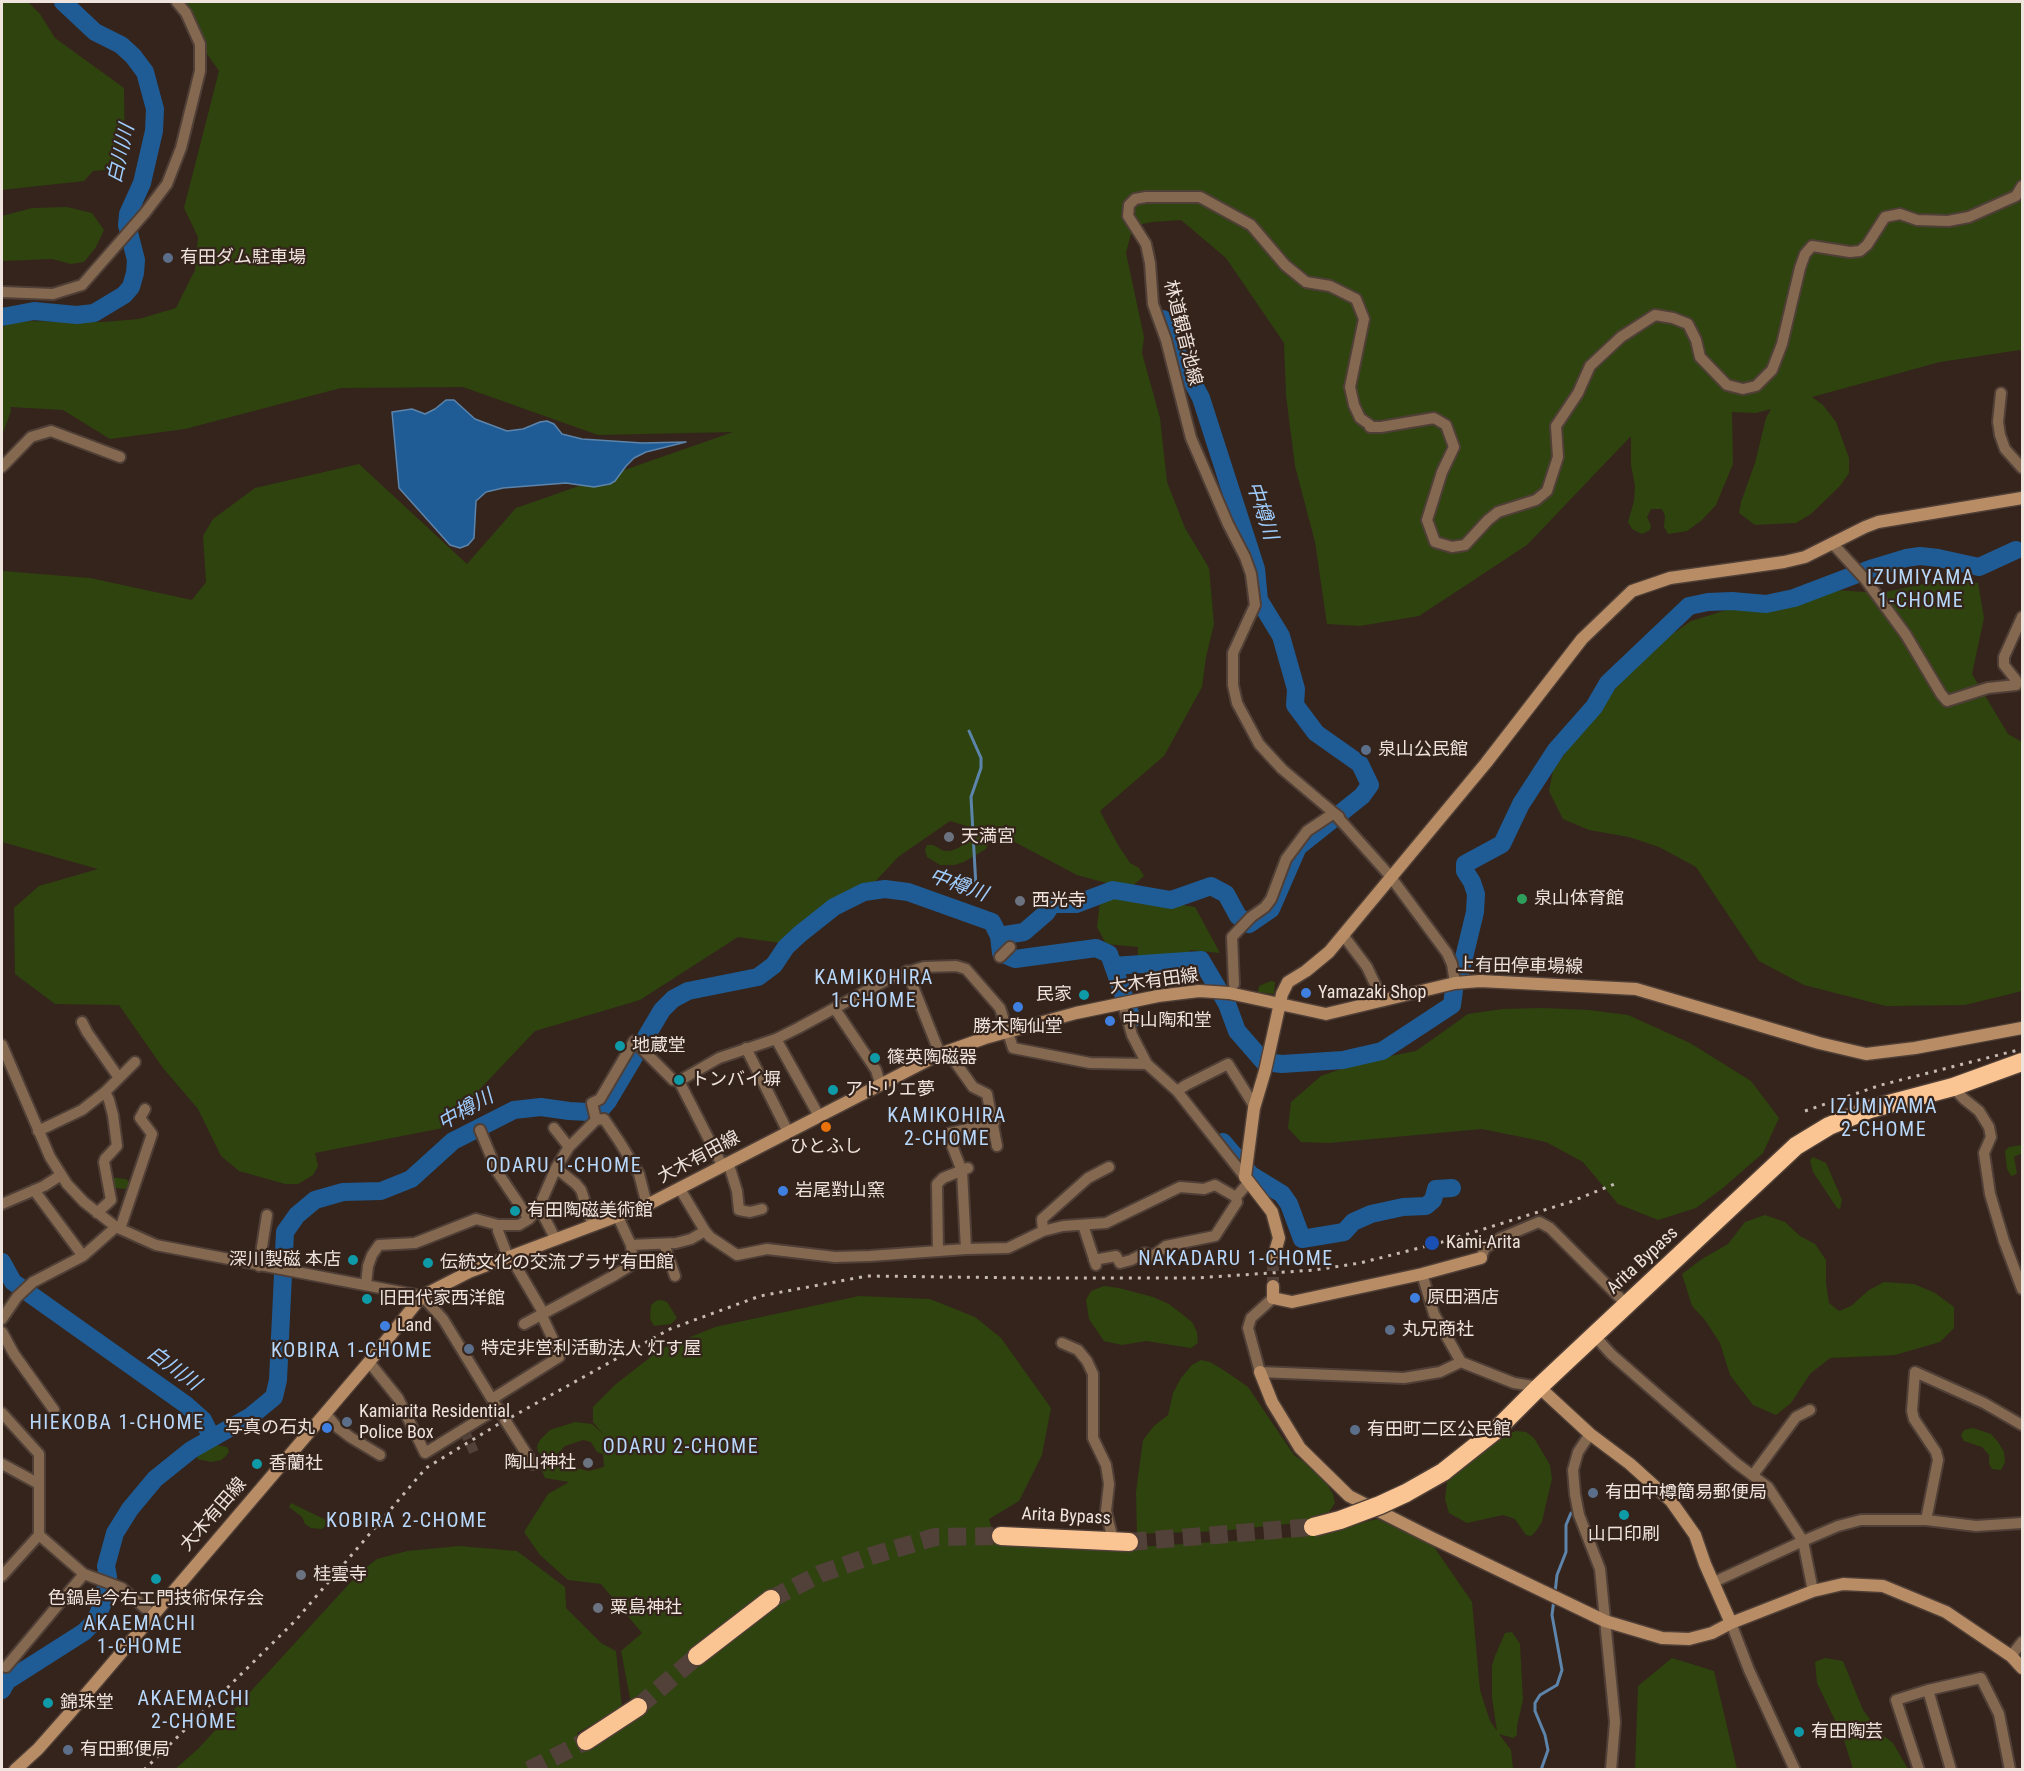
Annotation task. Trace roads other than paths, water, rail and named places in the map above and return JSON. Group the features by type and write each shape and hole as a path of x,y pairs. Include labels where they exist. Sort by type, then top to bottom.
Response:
{"highway":[{"name":"Arita Bypass","path":"1313,1527 1380,1505 1443,1472 1496,1430 1796,1146 1829,1126 1870,1109 1953,1087 2022,1062"},
{"name":"Arita Bypass","path":"1001,1536 1121,1541"},
{"path":"697,1656 771,1599"},
{"path":"586,1741 638,1707"}],"main road":[{"path":"1273,1259 1279,1238 1272,1212 1247,1180 1255,1107 1280,1004 1288,982 1329,952 1486,763 1582,639 1632,591 1670,578 1728,568 1784,562 1805,556 1878,522 2022,498"},
{"name":"上有田停車場線","path":"1280,1004 1326,1014 1455,983 1480,981 1636,989 1819,1043 1866,1054 1915,1048 2022,1028"},
{"name":"大木有田線","path":"15,1770 38,1749 326,1413 422,1296 469,1272 618,1217 680,1189 880,1083 944,1052 1076,1013 1158,996 1199,991 1228,993 1280,1004"},
{"path":"1274,1292 1292,1302 1422,1274 1481,1258"},
{"path":"1260,1372 1272,1402 1300,1448 1349,1496 1605,1621 1662,1638 1689,1639 1712,1633 1731,1623 1813,1591 1843,1584 1883,1586 1946,1612 2011,1656 2022,1668"},
{"path":"1539,1387 1590,1434 1630,1464 1671,1501 1695,1535 1731,1623"}],"street":[{"path":"2,292 53,294 82,285 145,213 167,184 181,148 200,71 200,44 186,13 177,2"},
{"name":"林道観音池線","path":"1391,877 1334,813 1282,769 1259,744 1237,703 1233,685 1233,653 1255,605 1251,574 1191,438 1166,340 1153,304 1146,244 1128,216 1129,205 1135,200 1146,198 1200,198 1251,225 1285,265 1306,282 1330,286 1356,299 1364,319 1350,387 1354,405 1360,418 1370,427 1434,418 1446,425 1454,447 1442,472 1427,520 1435,542 1452,547 1465,545 1498,512 1536,500 1548,491 1558,457 1556,426 1578,393 1590,366 1621,337 1655,315 1673,318 1688,324 1696,340 1700,357 1727,385 1743,389 1756,386 1772,370 1782,344 1800,268 1805,254 1812,246 1850,252 1860,251 1867,245 1885,217 1900,214 1917,220 1948,221 1969,217 2016,195 2022,186"},
{"path":"2001,393 1998,422 2000,435 2005,449 2022,468"},
{"path":"2,467 31,437 51,431 120,457"},
{"path":"1832,543 1865,579 1906,635 1947,701 1988,688 2016,685 2016,680 2004,665 2004,657 2022,617"},
{"path":"1234,984 1232,937 1271,899 1286,859 1307,831 1334,813 1391,877 1447,953 1455,983"},
{"path":"1343,935 1367,967 1383,1001"},
{"path":"1000,957 1010,947"},
{"path":"647,1204 639,1174 604,1119 595,1114 592,1103 600,1099 635,1042 673,1080 679,1081 718,1058 776,1038 835,1009 877,984 907,971 924,967 956,966 966,969 1000,1008 1013,1048 1090,1063 1147,1064"},
{"path":"907,971 944,1052 973,1087 987,1094 997,1146"},
{"path":"1083,1226 1095,1263 1116,1256 1120,1263 1131,1260 1142,1251 1153,1256 1166,1246 1215,1236 1237,1202 1236,1197 1247,1180 1180,1089 1147,1064 1132,1035 1123,1003"},
{"path":"835,1009 876,1070 880,1083"},
{"path":"82,1022 120,1078"},
{"path":"776,1038 819,1116"},
{"path":"2,1045 38,1131 61,1175 67,1184 98,1213 118,1228 156,1245 422,1296 443,1319 532,1464"},
{"path":"746,1048 788,1132"},
{"path":"38,1131 82,1110 105,1092 135,1062"},
{"path":"1180,1089 1228,1064 1255,1107"},
{"path":"679,1081 725,1164 736,1191 739,1210 750,1212 762,1209"},
{"path":"1953,1087 1978,1111 1989,1127 1991,1137 1984,1153 1990,1194 2022,1289"},
{"path":"98,1213 111,1200 104,1162 117,1146 113,1115 105,1092"},
{"path":"2,1319 17,1297 33,1282 83,1256 118,1228 152,1134 140,1118 145,1109"},
{"path":"366,1284 368,1266 379,1245 415,1243 476,1219 498,1225 519,1226 539,1207 556,1168 595,1114"},
{"path":"966,1249 965,1169 951,1143 950,1133 994,1123"},
{"path":"554,1128 569,1147"},
{"path":"480,1130 498,1173 528,1219"},
{"path":"1043,1231 1042,1219 1088,1178 1109,1167"},
{"path":"556,1168 581,1190 593,1226"},
{"path":"938,1251 937,1184 944,1178 965,1169"},
{"path":"2,1204 61,1175"},
{"path":"680,1189 710,1237 737,1256 767,1249 835,1257 1008,1248 1043,1231 1064,1226 1106,1223 1179,1187 1204,1189 1215,1185 1236,1197"},
{"path":"34,1190 83,1256"},
{"path":"539,1207 556,1240"},
{"path":"259,1266 267,1215"},
{"path":"524,1324 633,1264 631,1245 618,1217"},
{"path":"1481,1258 1485,1248 1501,1238 1539,1222 1550,1228 1627,1305"},
{"path":"369,1362 398,1398 425,1453 499,1410 559,1356 543,1315 509,1257 498,1231 498,1225"},
{"path":"631,1245 664,1244 691,1239 705,1231"},
{"path":"664,1244 675,1276"},
{"path":"1422,1274 1434,1314 1461,1362 1515,1383 1539,1387"},
{"path":"1274,1292 1251,1318 1248,1328 1260,1372 1404,1378 1440,1372 1461,1362"},
{"path":"2,1332 14,1354 54,1410"},
{"path":"1594,1335 1611,1354 1768,1487 1803,1541 1813,1591"},
{"path":"1062,1343 1078,1350 1087,1361 1093,1374 1093,1438 1106,1465 1108,1484 1106,1511 1121,1541"},
{"path":"1926,1520 1938,1460 1936,1452 1914,1419 1912,1411 1915,1371 1984,1403 2022,1425"},
{"path":"1753,1475 1796,1418 1810,1410"},
{"path":"2,1413 39,1454 39,1535 2,1576"},
{"path":"326,1413 337,1427 380,1455"},
{"path":"1590,1434 1578,1452 1573,1470 1574,1486 1584,1531 1600,1569 1615,1722 1611,1770"},
{"path":"2,1464 39,1484"},
{"path":"1714,1581 1838,1526 1861,1520 1926,1520 1976,1526 2022,1523"},
{"path":"39,1535 84,1574 122,1588 153,1615"},
{"path":"3,1668 84,1574"},
{"path":"1731,1623 1749,1670 1795,1770"},
{"path":"2011,1656 2022,1642"},
{"path":"1919,1770 1896,1700 1981,1678 1999,1714 2010,1770"},
{"path":"1928,1690 1951,1770"}],"water":[{"path":"446,400 454,400 475,419 507,431 523,429 547,421 554,424 562,434 582,439 642,443 686,442 646,452 634,458 610,484 594,487 566,483 503,488 486,492 476,501 474,538 468,545 460,548 450,545 399,488 392,412 412,409 425,414"}],"waterway":[{"name":"白川川","path":"2,317 34,311 77,315 94,313 124,295 131,287 135,273 136,260 127,225 128,214 142,183 154,131 155,109 145,72 133,56 121,45 95,32 63,2"},
{"name":"中樽川","path":"999,936 1024,932 1046,913 1052,904 1076,904 1113,890 1171,900 1211,886 1226,894 1238,916 1249,924 1271,909 1298,847 1362,796 1370,785 1360,764 1316,733 1295,705 1296,689 1281,636 1259,600 1256,569 1201,398 1174,347 1163,319"},
{"path":"1460,974 1475,912 1476,894 1465,871 1465,864 1502,844 1521,804 1556,750 1594,707 1608,683 1689,606 1732,601 1766,604 1794,598 1906,558 1920,556 1938,558 1979,567 2016,550"},
{"path":"969,731 981,758 981,768 971,797 976,887"},
{"name":"中樽川","path":"2,1690 7,1681 84,1632 95,1621 102,1605 108,1577 106,1566 115,1533 130,1509 155,1479 191,1450 251,1416 274,1397 278,1380 285,1232 297,1215 315,1200 343,1192 381,1191 411,1179 453,1141 514,1110 541,1107 589,1112 601,1109 662,1010 673,999 688,991 758,977 774,965 786,947 800,934 834,907 864,892 885,889 908,892 992,922 999,936 1001,953 1015,959 1096,948 1109,954 1132,1019"},
{"path":"1113,966 1201,960 1227,1004 1237,1031 1264,1062 1282,1064 1343,1060 1382,1051 1452,1005 1454,990"},
{"path":"1223,1142 1251,1175 1282,1194 1289,1204 1302,1239 1344,1232 1353,1222 1371,1214 1403,1207 1426,1206 1433,1200 1436,1189 1452,1188"},
{"name":"白川川","path":"2,1262 13,1282 185,1404 203,1420 212,1438"},
{"path":"1555,1593 1557,1575 1566,1552 1566,1525 1571,1513"},
{"path":"1541,1770 1548,1750 1545,1735 1535,1711 1535,1703 1540,1695 1557,1685 1562,1670 1552,1615 1554,1599"}],"tunnel":[{"path":"1273,1259 1273,1286"},
{"path":"464,1430 474,1452"},
{"path":"1129,1542 1313,1527"},
{"path":"771,1599 820,1574 935,1537 1001,1536"},
{"path":"638,1707 697,1656"},
{"path":"529,1770 586,1741"}],"railway":[{"path":"1805,1111 1881,1085 2022,1049"},
{"path":"144,1770 296,1620 426,1468 497,1425 670,1329 760,1296 867,1276 1196,1278 1315,1270 1360,1263 1439,1243 1570,1202 1617,1183"}],"place":[{"name":"有田ダム駐車場","path":"168,258"},
{"name":"泉山公民館","path":"1366,750"},
{"name":"天満宮","path":"949,837"},
{"name":"泉山体育館","path":"1522,899"},
{"name":"西光寺","path":"1020,901"},
{"name":"Yamazaki Shop","path":"1306,993"},
{"name":"民家","path":"1084,995"},
{"name":"勝木陶仙堂","path":"1018,1007"},
{"name":"中山陶和堂","path":"1110,1021"},
{"name":"地蔵堂","path":"620,1046"},
{"name":"篠英陶磁器","path":"875,1058"},
{"name":"トンバイ塀","path":"679,1080"},
{"name":"アトリエ夢","path":"833,1090"},
{"name":"ひとふし","path":"826,1127"},
{"name":"岩尾對山窯","path":"783,1191"},
{"name":"有田陶磁美術館","path":"515,1211"},
{"name":"Kami-Arita","path":"1432,1243"},
{"name":"深川製磁 本店","path":"353,1260"},
{"name":"伝統文化の交流プラザ有田館","path":"428,1263"},
{"name":"原田酒店","path":"1415,1298"},
{"name":"旧田代家西洋館","path":"367,1299"},
{"name":"Land","path":"385,1326"},
{"name":"丸兄商社","path":"1390,1330"},
{"name":"特定非営利活動法人 灯す屋","path":"469,1349"},
{"name":"Kamiarita Residential Police Box","path":"347,1422"},
{"name":"写真の石丸","path":"327,1428"},
{"name":"有田町二区公民館","path":"1355,1430"},
{"name":"陶山神社","path":"588,1463"},
{"name":"香蘭社","path":"257,1464"},
{"name":"有田中樽簡易郵便局","path":"1593,1493"},
{"name":"山口印刷","path":"1624,1515"},
{"name":"桂雲寺","path":"301,1575"},
{"name":"色鍋島今右エ門技術保存会","path":"156,1579"},
{"name":"粟島神社","path":"598,1608"},
{"name":"錦珠堂","path":"48,1703"},
{"name":"有田陶芸","path":"1799,1732"},
{"name":"有田郵便局","path":"68,1750"}],"district":[{"name":"IZUMIYAMA 1-CHOME","path":"1921,590"},
{"name":"KAMIKOHIRA 1-CHOME","path":"874,990"},
{"name":"IZUMIYAMA 2-CHOME","path":"1884,1120"},
{"name":"KAMIKOHIRA 2-CHOME","path":"947,1128"},
{"name":"ODARU 1-CHOME","path":"564,1167"},
{"name":"NAKADARU 1-CHOME","path":"1236,1260"},
{"name":"KOBIRA 1-CHOME","path":"352,1352"},
{"name":"HIEKOBA 1-CHOME","path":"117,1424"},
{"name":"ODARU 2-CHOME","path":"681,1448"},
{"name":"KOBIRA 2-CHOME","path":"407,1522"},
{"name":"AKAEMACHI 1-CHOME","path":"140,1636"},
{"name":"AKAEMACHI 2-CHOME","path":"194,1712"}]}
